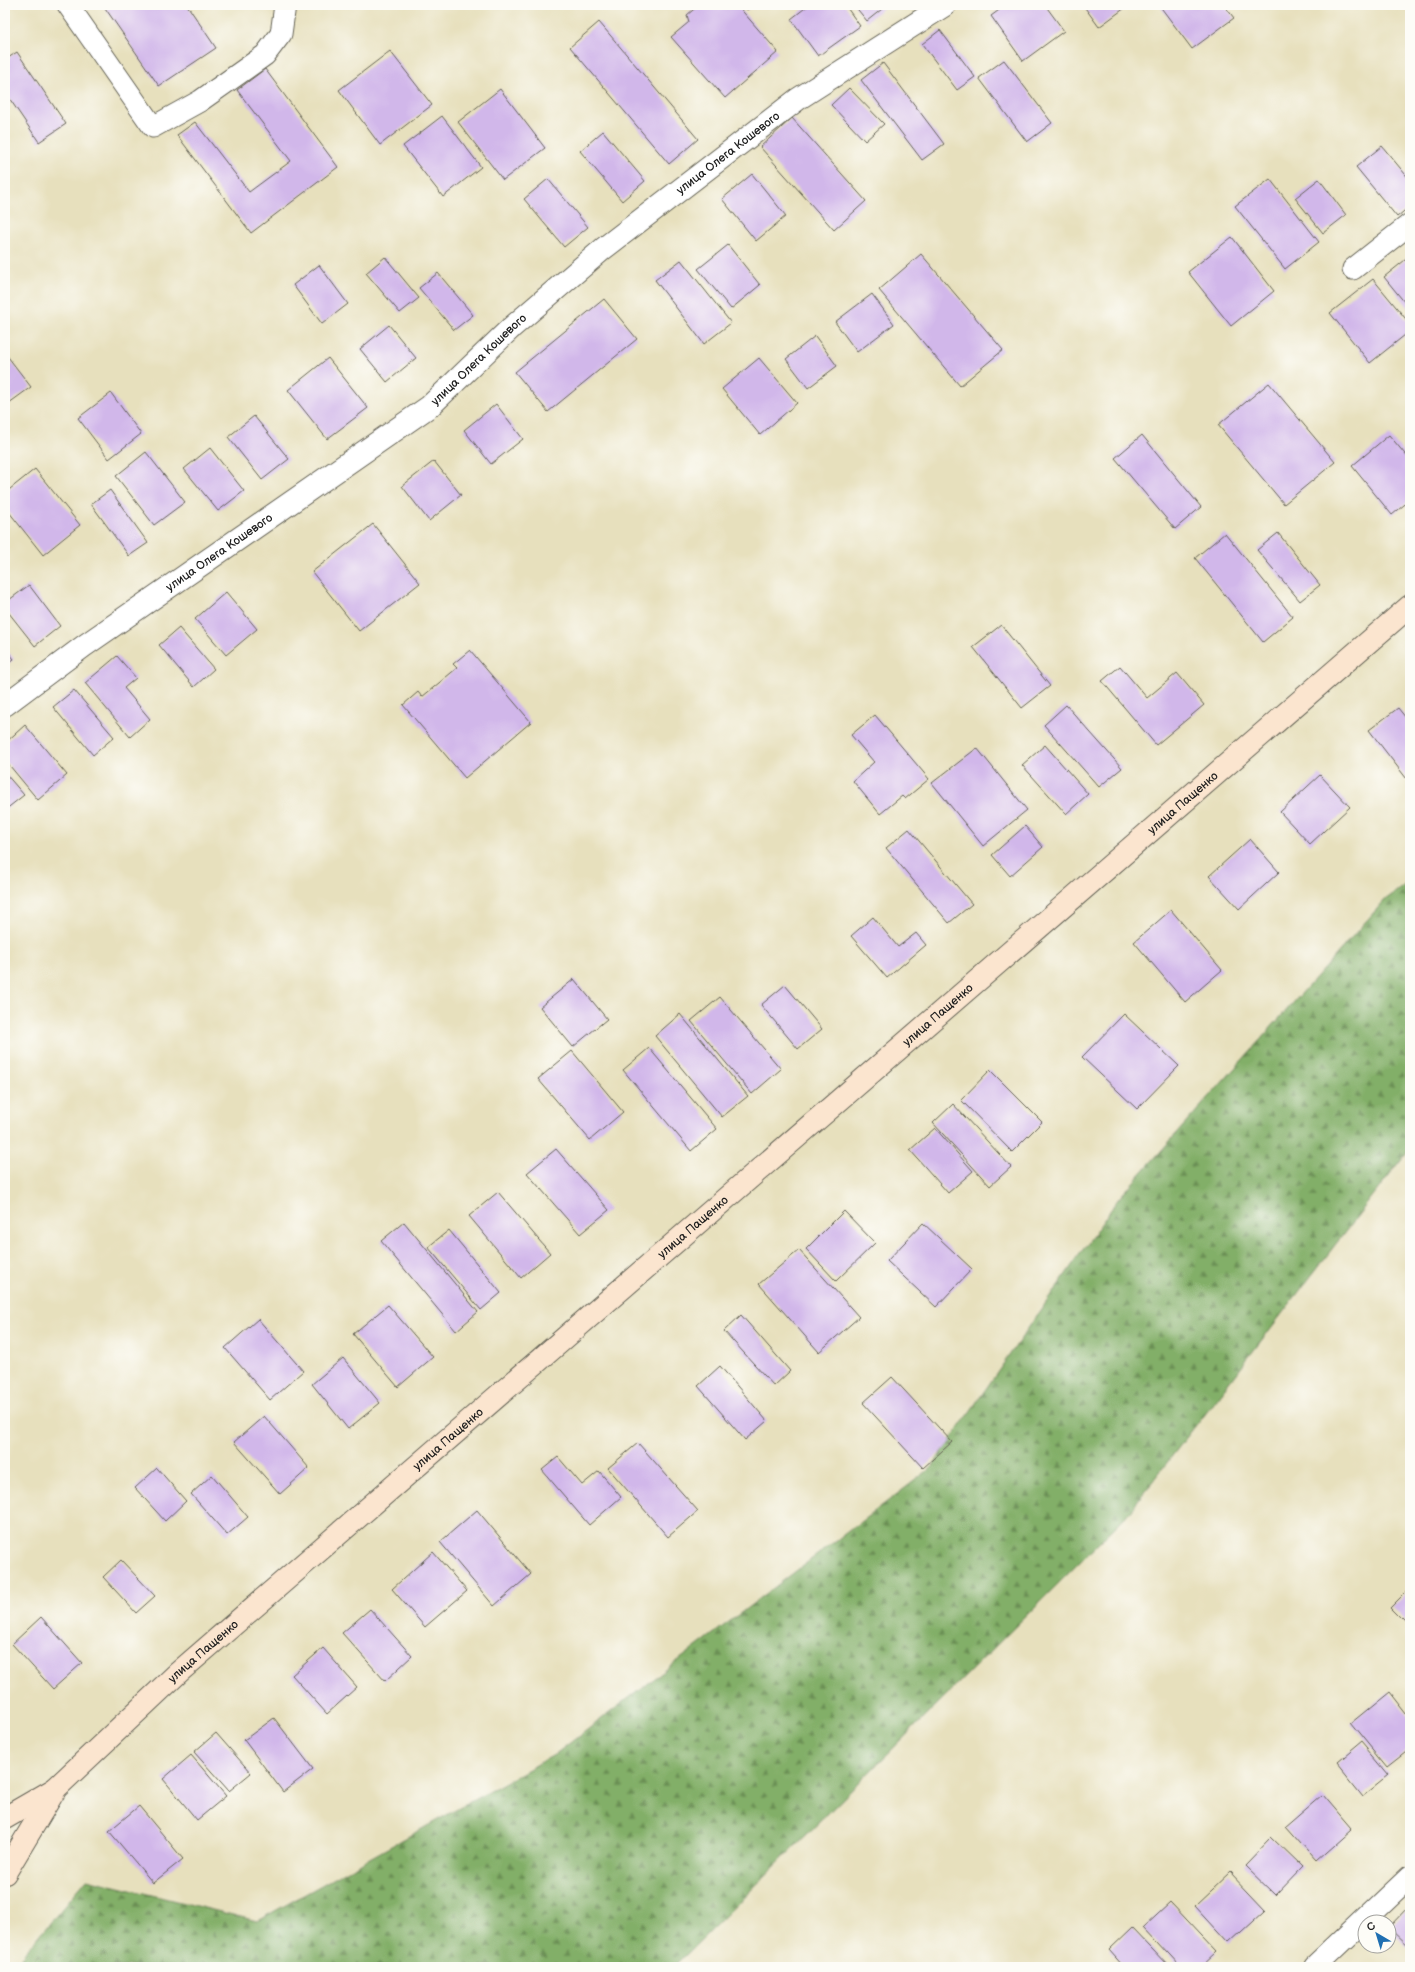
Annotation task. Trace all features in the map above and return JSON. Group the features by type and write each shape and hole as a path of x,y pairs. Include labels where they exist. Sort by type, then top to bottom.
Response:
{"street":[{"name":"улица Олега Кошевого","path":"5,706 84,646 430,406 511,328 609,244 798,99 945,5"},
{"name":"улица Пащенко","path":"5,1872 56,1788 179,1672 303,1563 1410,606"},
{"path":"5,1818 56,1788"},
{"path":"1314,1967 1410,1876"}],"lane":[{"path":"68,5 154,127 200,101 265,55 281,34 285,5"},
{"path":"1353,269 1410,224"}],"green space":[{"path":"1410,881 1410,1148 1125,1517 674,1967 13,1967 87,1879 257,1921 554,1755 930,1469 1119,1198 1385,900"}],"building":[{"path":"103,5 187,5 216,48 159,86"},
{"path":"699,5 737,5 778,52 725,98 671,37 689,22 687,15"},
{"path":"743,5 753,5 747,10"},
{"path":"809,5 845,5 860,26 818,56 791,19"},
{"path":"854,5 887,5 867,21"},
{"path":"1006,5 1045,5 1064,31 1023,61 991,16"},
{"path":"1083,5 1129,5 1099,27"},
{"path":"1159,5 1224,5 1234,18 1192,49"},
{"path":"599,22 698,139 669,164 570,47"},
{"path":"940,30 975,77 957,90 922,44"},
{"path":"390,51 432,105 380,145 339,90"},
{"path":"17,52 66,124 39,142 5,92 5,60"},
{"path":"1004,60 1052,123 1027,142 979,78"},
{"path":"883,63 944,144 922,160 861,80"},
{"path":"265,69 338,167 251,233 177,135 195,122 249,192 291,161 237,90"},
{"path":"849,88 884,124 865,141 831,105"},
{"path":"500,89 545,148 503,180 458,122"},
{"path":"442,116 481,167 443,197 403,146"},
{"path":"792,118 866,201 834,230 760,147"},
{"path":"603,131 645,181 622,201 580,151"},
{"path":"1382,146 1410,180 1410,206 1397,217 1356,167"},
{"path":"752,174 786,216 756,241 722,199"},
{"path":"548,179 588,227 564,247 524,199"},
{"path":"1270,179 1319,242 1285,269 1235,206"},
{"path":"1319,179 1346,215 1323,233 1295,198"},
{"path":"1232,237 1274,291 1231,326 1188,272"},
{"path":"728,245 760,285 731,309 698,269"},
{"path":"921,254 1003,350 960,386 879,290"},
{"path":"1410,256 1410,309 1384,277"},
{"path":"385,257 419,298 400,313 366,273"},
{"path":"681,260 731,323 704,344 655,280"},
{"path":"319,265 348,304 322,324 293,285"},
{"path":"438,273 473,315 454,330 419,288"},
{"path":"1373,279 1410,324 1410,331 1370,363 1330,313"},
{"path":"872,294 894,324 857,352 835,322"},
{"path":"604,299 637,339 548,412 515,372"},
{"path":"389,325 416,358 387,382 360,349"},
{"path":"815,336 837,366 808,388 786,359"},
{"path":"5,353 31,387 5,406"},
{"path":"328,358 368,408 327,439 288,390"},
{"path":"759,358 797,403 760,435 722,389"},
{"path":"1269,383 1335,462 1284,504 1218,425"},
{"path":"111,393 141,434 109,459 78,418"},
{"path":"496,404 523,439 491,464 464,430"},
{"path":"254,416 289,459 262,480 228,437"},
{"path":"1142,435 1201,507 1175,529 1115,458"},
{"path":"1389,435 1410,460 1410,500 1392,515 1352,466"},
{"path":"210,448 244,491 218,511 184,469"},
{"path":"146,452 185,502 154,525 116,476"},
{"path":"434,461 461,495 429,521 402,486"},
{"path":"35,469 80,525 43,555 5,507 5,493"},
{"path":"110,490 148,543 129,556 91,504"},
{"path":"373,524 420,583 359,631 312,572"},
{"path":"1225,533 1293,617 1263,642 1195,558"},
{"path":"1278,533 1320,585 1300,601 1257,550"},
{"path":"29,585 60,626 35,646 5,608 5,603"},
{"path":"226,592 257,629 226,655 195,619"},
{"path":"1001,625 1050,686 1022,708 973,647"},
{"path":"179,628 214,669 194,687 159,645"},
{"path":"5,648 14,659 5,666"},
{"path":"470,650 531,722 465,778 403,705 418,692 422,697 457,668 453,664"},
{"path":"117,656 136,678 124,688 150,719 130,737 85,683"},
{"path":"1120,666 1147,698 1177,673 1204,705 1156,745 1102,681"},
{"path":"74,690 114,737 93,755 53,707"},
{"path":"1066,705 1122,768 1099,787 1044,725"},
{"path":"1398,708 1410,723 1410,783 1369,730"},
{"path":"875,715 929,779 905,799 902,796 880,814 853,781 874,762 851,735"},
{"path":"25,725 67,775 38,800 5,760 5,743"},
{"path":"1045,745 1088,794 1066,814 1022,765"},
{"path":"977,748 1027,810 983,846 932,783"},
{"path":"5,773 24,795 5,810"},
{"path":"1320,775 1350,807 1310,844 1280,812"},
{"path":"1025,826 1043,847 1010,876 992,855"},
{"path":"909,829 972,904 949,923 886,848"},
{"path":"1250,839 1279,872 1239,909 1209,876"},
{"path":"1171,910 1222,970 1185,1002 1134,942"},
{"path":"873,917 898,947 916,933 926,945 887,978 851,936"},
{"path":"574,979 607,1019 573,1047 540,1007"},
{"path":"785,985 822,1029 798,1049 761,1005"},
{"path":"720,997 781,1069 752,1094 691,1021"},
{"path":"680,1014 748,1096 722,1117 655,1036"},
{"path":"1124,1014 1179,1066 1137,1109 1082,1057"},
{"path":"649,1048 717,1129 691,1151 623,1070"},
{"path":"572,1051 623,1112 590,1140 538,1079"},
{"path":"990,1070 1042,1122 1012,1152 961,1100"},
{"path":"953,1104 1011,1167 990,1186 933,1123"},
{"path":"935,1128 973,1171 948,1193 910,1150"},
{"path":"556,1149 609,1210 580,1234 527,1173"},
{"path":"498,1192 550,1253 521,1278 469,1216"},
{"path":"844,1211 875,1243 836,1281 806,1249"},
{"path":"404,1222 478,1312 456,1331 381,1241"},
{"path":"923,1223 972,1269 936,1307 887,1261"},
{"path":"449,1230 501,1293 481,1310 428,1247"},
{"path":"799,1250 859,1317 819,1352 759,1284"},
{"path":"388,1305 433,1357 398,1387 353,1334"},
{"path":"741,1315 790,1371 774,1386 724,1331"},
{"path":"258,1319 303,1371 270,1400 225,1348"},
{"path":"343,1358 380,1403 348,1429 312,1384"},
{"path":"720,1366 767,1421 745,1440 698,1386"},
{"path":"892,1377 952,1442 923,1468 863,1403"},
{"path":"264,1416 309,1468 280,1494 234,1442"},
{"path":"638,1443 698,1511 668,1537 608,1468"},
{"path":"558,1457 582,1485 599,1471 621,1497 589,1525 542,1470"},
{"path":"157,1468 186,1501 165,1521 135,1488"},
{"path":"212,1475 248,1517 227,1535 191,1494"},
{"path":"477,1510 531,1574 494,1606 440,1542"},
{"path":"433,1552 467,1591 425,1627 392,1589"},
{"path":"121,1560 155,1596 136,1613 103,1577"},
{"path":"1410,1588 1410,1626 1391,1607"},
{"path":"370,1609 412,1656 385,1681 342,1633"},
{"path":"41,1617 82,1663 53,1689 12,1644"},
{"path":"323,1648 357,1687 327,1714 292,1675"},
{"path":"1389,1692 1410,1719 1410,1749 1387,1767 1351,1723"},
{"path":"274,1718 313,1769 283,1792 244,1740"},
{"path":"216,1733 251,1773 229,1791 194,1752"},
{"path":"1362,1743 1388,1774 1362,1795 1337,1764"},
{"path":"191,1755 226,1796 197,1820 163,1779"},
{"path":"1322,1795 1352,1830 1316,1862 1285,1827"},
{"path":"139,1806 183,1859 153,1883 109,1831"},
{"path":"1271,1837 1302,1867 1275,1895 1244,1865"},
{"path":"1230,1873 1265,1910 1229,1943 1195,1906"},
{"path":"1170,1903 1217,1953 1202,1967 1179,1967 1143,1928"},
{"path":"1410,1905 1410,1949 1397,1937 1397,1919"},
{"path":"1132,1928 1169,1967 1124,1967 1109,1950"}]}
